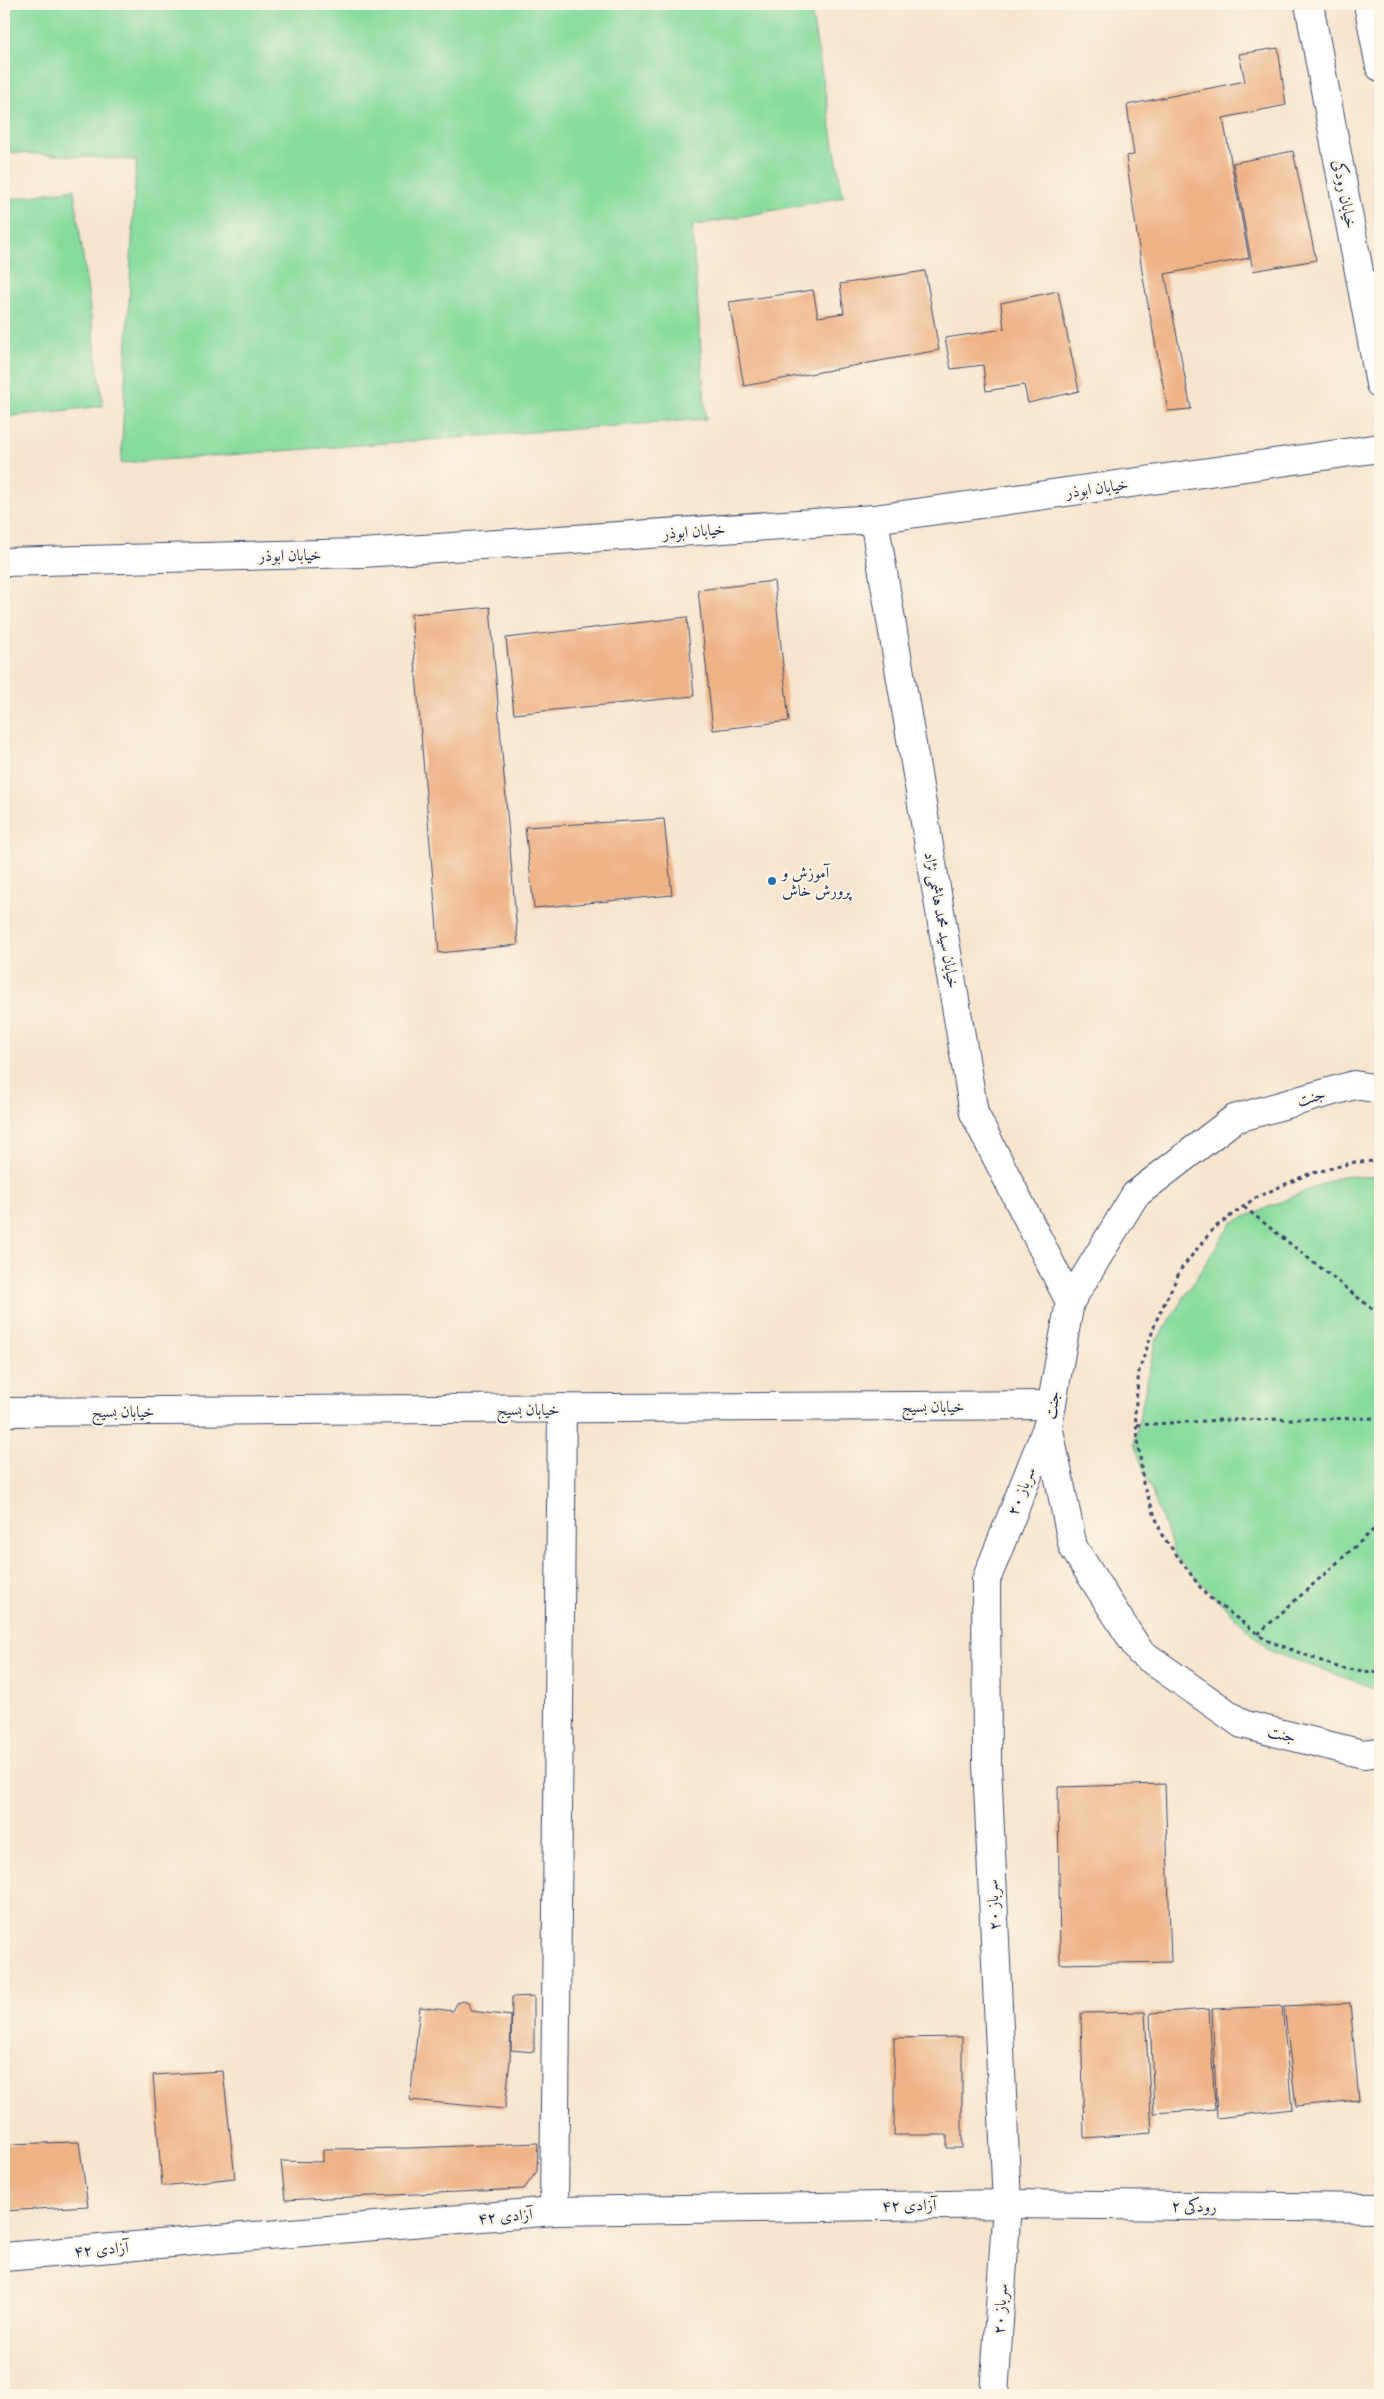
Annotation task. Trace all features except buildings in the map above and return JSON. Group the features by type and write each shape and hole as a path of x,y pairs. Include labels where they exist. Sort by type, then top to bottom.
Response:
{"street":[{"name":"خیابان رودکی","path":"1309,4 1380,384"},
{"path":"1372,6 1380,67"},
{"name":"خیابان ابوذر","path":"4,562 362,553 874,519 1380,448"},
{"name":"خیابان سید محمد هاشمی نژاد","path":"874,519 974,1113 1070,1302"},
{"name":"جنت","path":"1380,1088 1354,1085 1234,1119 1135,1195 1070,1302 1050,1415 1073,1547 1140,1652 1242,1724 1363,1754 1380,1752"},
{"path":"554,2212 562,1408"},
{"name":"خیابان بسیج","path":"4,1412 562,1408 1050,1415"},
{"name":"سرباز ۲۰","path":"994,2395 1007,2204 986,1764 986,1580 1050,1415"},
{"name":"آزادی ۴۲","path":"4,2258 554,2212 1007,2204"},
{"name":"رودکی ۲","path":"1007,2204 1380,2208"}],"path":[{"path":"1380,1161 1355,1162 1306,1175 1256,1198 1214,1228 1181,1269 1156,1322 1139,1371 1135,1412 1143,1483 1162,1535 1206,1595 1266,1640 1340,1668 1380,1673"},
{"path":"1244,1207 1380,1315"},
{"path":"1137,1425 1220,1420 1380,1418"},
{"path":"1258,1634 1380,1524"}],"green space":[{"path":"4,4 810,4 843,197 692,226 706,419 121,463 136,160 4,152"},
{"path":"74,189 103,406 4,417 4,200"},
{"path":"1341,1176 1380,1177 1380,1689 1270,1651 1177,1559 1134,1444 1155,1343 1231,1223"}],"place":[{"name":"آموزش و پرورش خاش","path":"772,881"}]}
